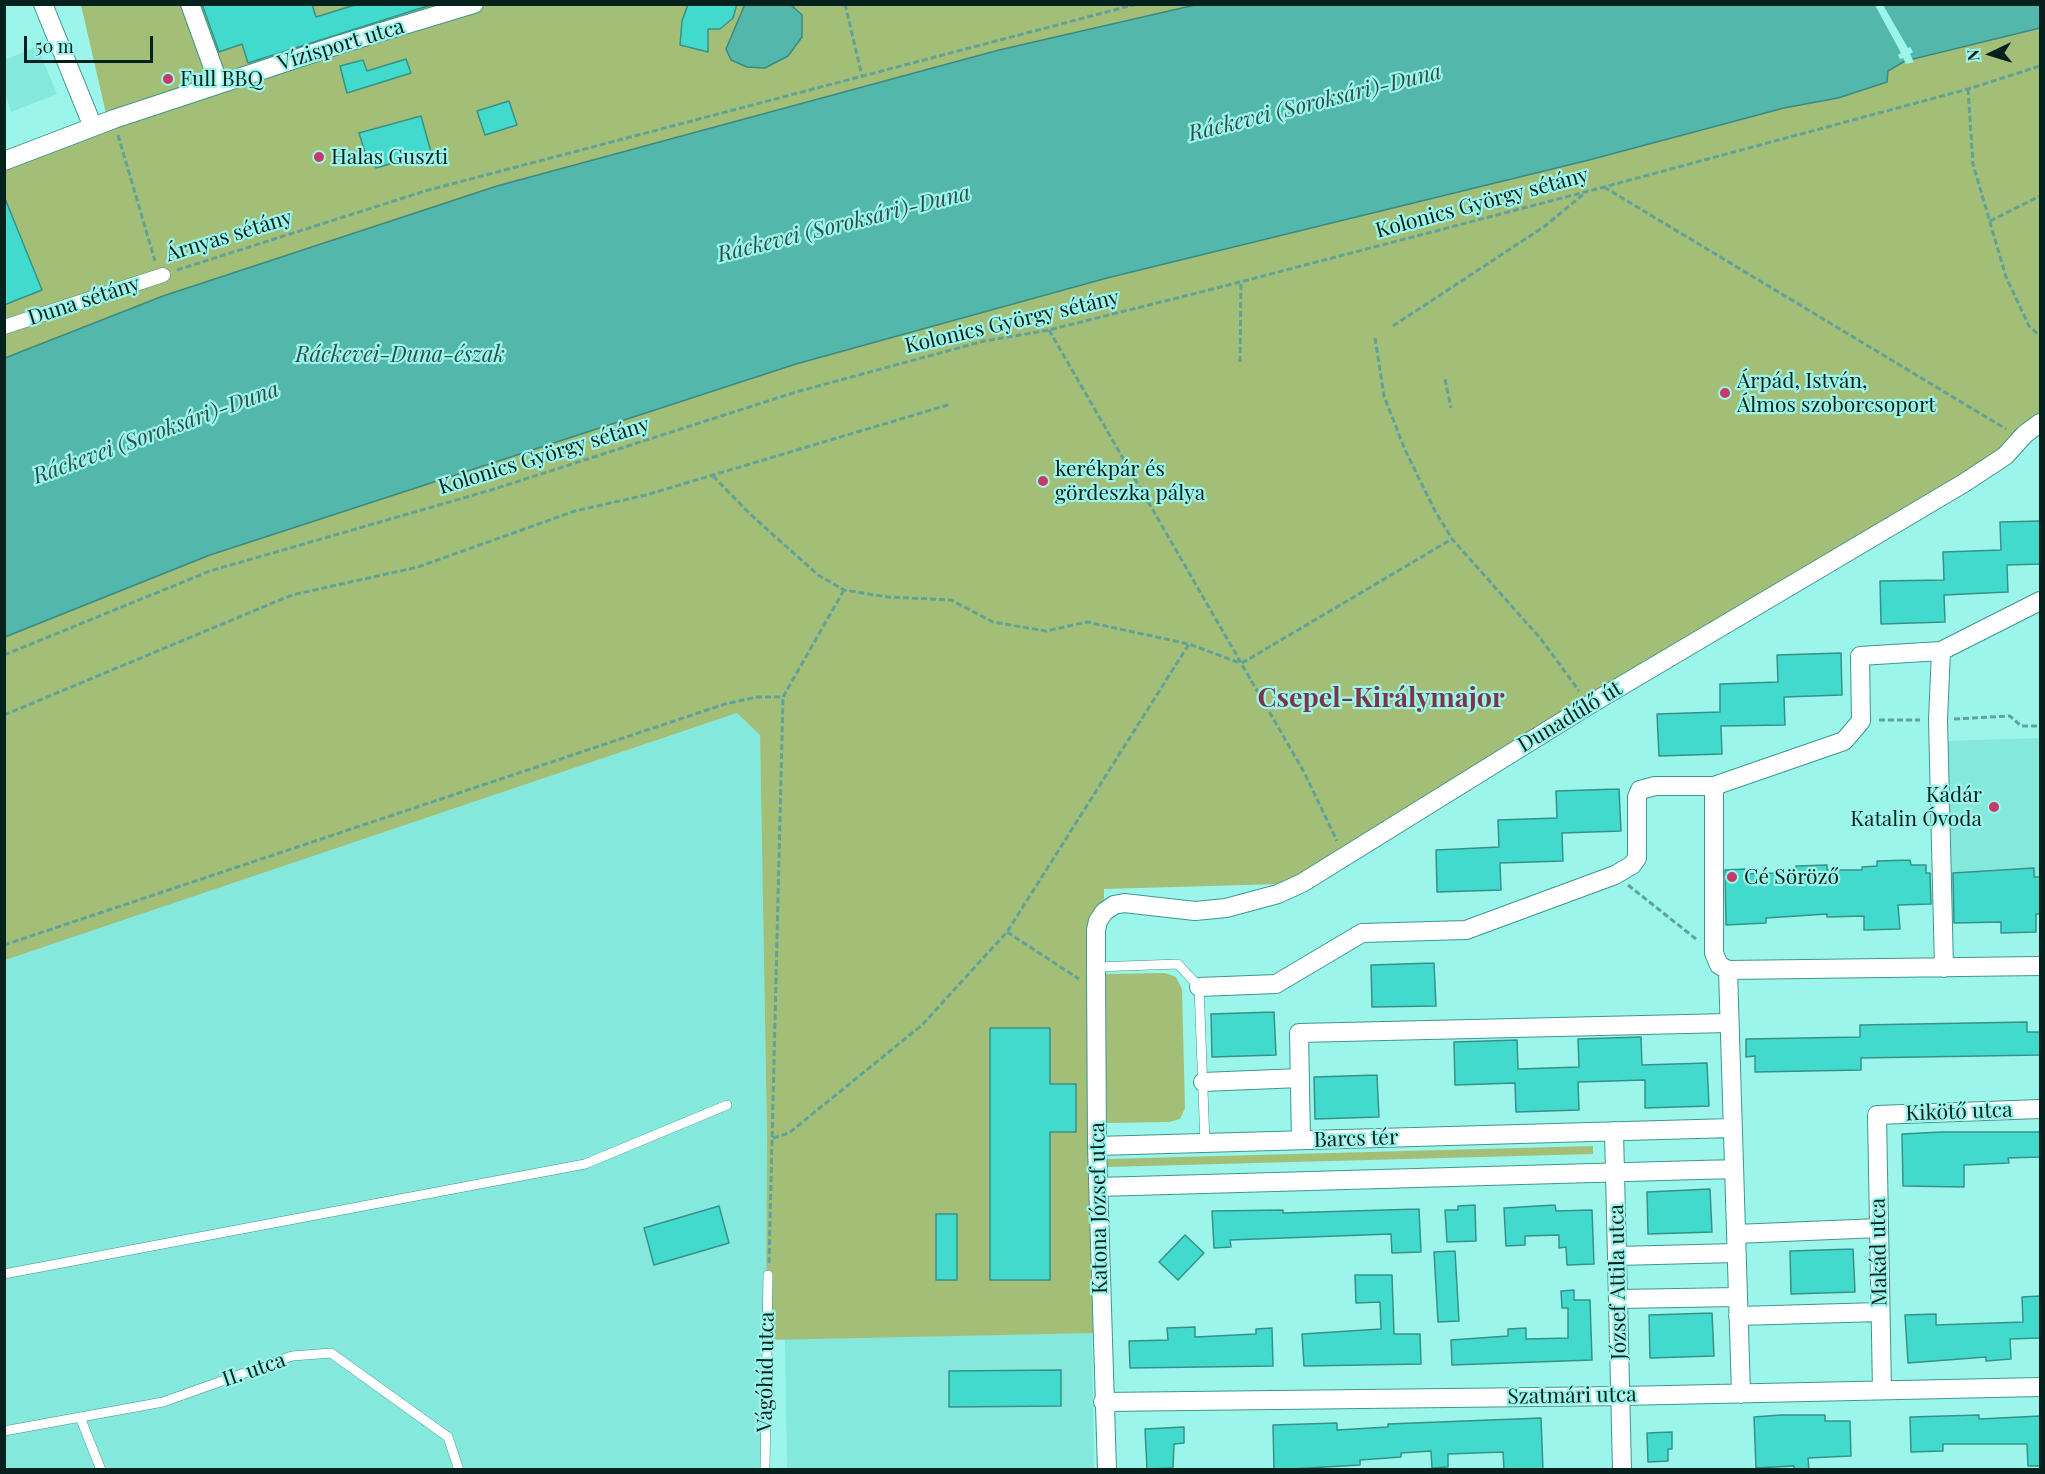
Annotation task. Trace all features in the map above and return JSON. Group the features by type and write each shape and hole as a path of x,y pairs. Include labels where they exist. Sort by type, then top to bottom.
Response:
{"street":[{"path":"43,4 93,127"},
{"path":"190,4 219,84"},
{"name":"Vízisport utca","path":"4,161 114,119 338,45 474,4"},
{"name":"Duna sétány","path":"4,327 163,275"},
{"name":"Dunadűlő út","path":"1096,947 1098,921 1114,905 1124,903 1195,911 1226,908 1278,894 1302,883 1589,705 1964,483 2005,456 2021,438 2040,423"},
{"path":"1200,987 1276,984 1362,933 1466,930 1615,875 1632,865 1637,858 1637,797 1640,790 1655,786 1714,786 1844,741 1861,721 1860,656 1941,651 2040,601"},
{"path":"1941,651 1938,720 1944,968"},
{"path":"1714,786 1714,953 1719,965 1728,970 2040,966"},
{"name":"Katona József utca","path":"1096,947 1097,1146 1103,1402 1107,1470"},
{"path":"1728,970 1741,1394"},
{"path":"1300,1140 1299,1033 1729,1023"},
{"path":"1203,1082 1300,1078"},
{"name":"Kikötő utca","path":"1877,1115 2040,1109"},
{"name":"Makád utca","path":"1877,1115 1882,1390"},
{"name":"Barcs tér","path":"1097,1146 1732,1128"},
{"name":"József Attila utca","path":"1614,1131 1622,1470"},
{"name":"Barcs tér","path":"1098,1186 1734,1169"},
{"path":"1736,1234 1879,1228"},
{"path":"1617,1256 1736,1253"},
{"path":"1618,1299 1738,1297"},
{"path":"1738,1316 1881,1312"},
{"name":"Szatmári utca","path":"1103,1402 1621,1396 2040,1387"}],"lane":[{"path":"1095,968 1178,964 1200,987 1205,1143"},
{"path":"4,1274 585,1164 727,1105"},
{"name":"Vágóhíd utca","path":"765,1470 768,1275"},
{"name":"II. utca","path":"4,1431 163,1402 292,1356 331,1353 448,1437 459,1470"},
{"path":"80,1417 101,1470"}],"path":[{"path":"845,4 862,76"},
{"name":"Árnyas sétány","path":"114,119 153,258 163,275 425,191 1137,4"},
{"name":"Kolonics György sétány","path":"4,655 210,571 491,490 795,392 984,341 1049,330 1604,187 1968,89 2040,66"},
{"path":"1968,89 1973,165 2006,277 2029,326 2040,336"},
{"path":"1604,187 2021,438"},
{"path":"1393,326 1545,226 1588,191"},
{"path":"1990,221 2040,196"},
{"path":"1240,362 1241,281"},
{"path":"1049,330 1304,772 1345,856"},
{"path":"1375,338 1384,396 1404,450 1435,511 1452,539 1541,639 1589,705"},
{"path":"1445,379 1450,408"},
{"path":"4,715 292,595 418,567 575,511 646,495 713,476 951,404"},
{"path":"713,476 750,514 818,575 843,590 888,597 951,600 993,622 1046,631 1087,622 1189,644 1242,663"},
{"path":"1242,663 1452,539"},
{"path":"768,1275 783,698 843,590"},
{"path":"773,1138 789,1133 922,1024 1007,932 1189,644"},
{"path":"4,945 725,704 757,697 783,698"},
{"path":"1861,721 2010,716 2021,726 2040,726"},
{"path":"1615,875 1714,953"},
{"path":"1007,932 1070,972 1096,994"}],"shaded area":[{"path":"81,5 1195,5 999,50 497,186 163,296 5,358 5,169 110,131"},
{"path":"2040,28 2040,434 1315,883 1104,889 1103,974 1165,973 1176,977 1182,989 1185,1108 1180,1119 1169,1122 1107,1123 1104,980 1097,1333 766,1340 767,1137 760,735 737,713 5,960 5,637 210,555 796,364 1107,278 1589,160 1784,108 1838,98 1905,61"},
{"path":"37,46 57,94 11,112 5,92 5,60"},
{"path":"737,713 760,735 767,1137 767,1469 5,1469 4,960"},
{"name":"Kádár Katalin Óvoda","path":"2040,738 2040,914 2036,915 2036,932 2001,933 2001,915 1985,922 1951,923 1945,741"},
{"path":"1593,1146 1593,1154 1107,1167 1107,1159"},
{"path":"1092,1333 1094,1469 787,1469 785,1338"}],"water":[{"path":"745,4 791,5 802,15 802,37 788,56 765,68 747,67 731,60 726,49"},
{"name":"Ráckevei-Duna-észak","path":"1195,5 2040,5 2040,28 1905,61 1888,71 1887,82 1838,98 1784,108 1589,160 1107,278 796,364 210,555 5,637 5,358 163,296 497,186 999,50"}],"pier":[{"path":"1875,5 1883,5 1908,48 1910,47 1913,52 1910,54 1914,62 1906,64 1903,58 1900,59 1898,55 1901,53"}],"building":[{"path":"202,4 312,4 316,17 358,4 431,5 248,63 242,44 219,52"},
{"path":"688,4 737,4 733,18 720,29 708,29 708,52 680,45 682,21"},
{"path":"406,59 411,73 347,93 340,66 363,60 367,71"},
{"path":"509,101 517,125 485,135 477,111"},
{"path":"421,116 431,152 376,168 374,161 368,162 359,133"},
{"path":"4,196 42,290 4,305"},
{"path":"2040,521 2040,564 2007,565 2008,592 1944,595 1945,622 1881,624 1880,581 1944,580 1943,552 2001,550 2000,522"},
{"path":"1841,653 1842,695 1784,697 1785,725 1721,726 1722,754 1659,756 1657,714 1720,712 1720,684 1778,682 1777,655"},
{"path":"1619,789 1621,831 1562,833 1563,861 1500,863 1501,890 1437,892 1436,850 1499,847 1498,820 1557,818 1556,791"},
{"path":"1910,860 1911,865 1926,865 1926,873 1930,873 1931,904 1898,905 1900,929 1864,930 1864,916 1827,917 1827,914 1766,918 1766,923 1726,925 1725,870 1745,869 1745,874 1775,873 1796,870 1796,866 1827,865 1827,870 1862,870 1862,867 1877,866 1877,861"},
{"path":"2034,868 2034,877 2040,877 2040,914 2036,914 2036,932 2001,933 2001,922 1954,923 1953,873"},
{"path":"1434,963 1436,1006 1372,1007 1371,965"},
{"path":"1274,1012 1276,1055 1212,1057 1211,1014"},
{"path":"2027,1022 2027,1032 2040,1032 2040,1055 1861,1058 1861,1070 1755,1072 1755,1056 1746,1057 1746,1039 1860,1037 1860,1025"},
{"path":"990,1028 1050,1028 1050,1084 1076,1084 1076,1132 1050,1132 1050,1280 990,1280"},
{"path":"1641,1037 1642,1065 1707,1063 1709,1106 1645,1108 1645,1080 1578,1082 1579,1110 1516,1112 1515,1083 1455,1085 1454,1042 1517,1040 1518,1069 1579,1067 1578,1039"},
{"path":"1377,1075 1379,1117 1315,1119 1314,1077"},
{"path":"2040,1132 2040,1157 2008,1158 2009,1163 1964,1165 1964,1187 1903,1186 1902,1134"},
{"path":"1710,1189 1712,1232 1648,1234 1647,1192"},
{"path":"1475,1205 1476,1241 1447,1242 1445,1210 1458,1210 1458,1206"},
{"path":"1555,1205 1556,1211 1592,1210 1594,1264 1567,1265 1566,1247 1559,1248 1559,1235 1525,1236 1525,1245 1506,1246 1504,1208"},
{"path":"719,1206 729,1243 654,1265 644,1228"},
{"path":"1419,1209 1421,1252 1392,1253 1391,1234 1230,1240 1231,1247 1214,1248 1212,1211 1283,1210 1283,1213"},
{"path":"936,1214 957,1214 957,1280 936,1280"},
{"path":"1185,1235 1204,1253 1178,1280 1159,1262"},
{"path":"1853,1249 1855,1292 1791,1294 1790,1251"},
{"path":"1455,1251 1459,1321 1438,1322 1434,1252"},
{"path":"1355,1275 1392,1275 1394,1334 1420,1334 1421,1364 1304,1366 1302,1334 1381,1329 1380,1302 1356,1303"},
{"path":"1574,1290 1574,1300 1590,1300 1592,1360 1452,1365 1451,1340 1508,1336 1508,1329 1526,1328 1526,1339 1568,1338 1568,1308 1562,1308 1561,1291"},
{"path":"2040,1296 2040,1338 2010,1339 2011,1359 1986,1361 1986,1357 1908,1363 1905,1315 1936,1314 1936,1325 2023,1322 2022,1297"},
{"path":"1712,1313 1714,1356 1650,1358 1649,1315"},
{"path":"1195,1327 1195,1337 1256,1334 1256,1329 1272,1328 1273,1366 1130,1368 1129,1341 1168,1340 1167,1328"},
{"path":"1061,1370 1061,1406 949,1407 949,1371"},
{"path":"1825,1415 1825,1421 1850,1421 1851,1456 1808,1458 1809,1470 1794,1470 1794,1466 1756,1468 1754,1417"},
{"path":"1979,1415 1979,1419 2040,1416 2040,1466 2028,1466 2027,1444 1943,1444 1943,1451 1911,1452 1910,1417"},
{"path":"1541,1418 1543,1470 1504,1470 1503,1452 1448,1454 1448,1467 1432,1468 1431,1451 1401,1453 1401,1457 1360,1460 1360,1465 1274,1470 1273,1425 1337,1423 1337,1430 1388,1427 1388,1424"},
{"path":"1184,1427 1184,1443 1174,1444 1173,1468 1147,1469 1145,1429"},
{"path":"1672,1432 1672,1449 1668,1449 1668,1461 1648,1462 1647,1433"}],"place":[{"name":"Full BBQ","path":"168,79"},
{"name":"Halas Guszti","path":"319,157"},
{"name":"Árpád, István, Álmos szoborcsoport","path":"1725,393"},
{"name":"kerékpár és gördeszka pálya","path":"1043,481"},
{"name":"Kádár Katalin Óvoda","path":"1994,807"},
{"name":"Cé Söröző","path":"1732,877"}],"district":[{"name":"Csepel-Királymajor","path":"1381,699"}],"water label":[{"name":"Ráckevei (Soroksári)-Duna","path":"1315,103"},
{"name":"Ráckevei (Soroksári)-Duna","path":"844,224"},
{"name":"Ráckevei (Soroksári)-Duna","path":"156,433"}]}
